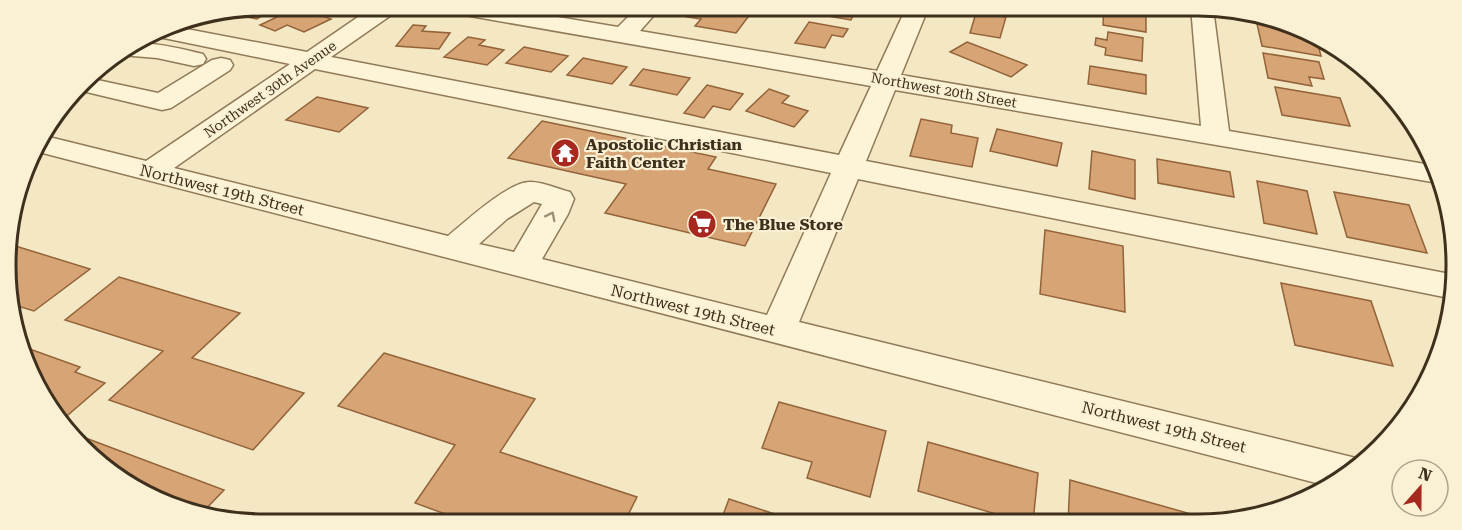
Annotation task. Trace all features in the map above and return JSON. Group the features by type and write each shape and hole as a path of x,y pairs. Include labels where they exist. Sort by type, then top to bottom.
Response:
{"street":[{"name":"Northwest 30th Avenue","path":"150,172 374,16"},
{"name":"Northwest 20th Street","path":"512,16 1428,174"},
{"path":"624,35 642,16"},
{"path":"778,331 914,16"},
{"path":"1203,16 1216,137"},
{"path":"175,33 1445,285"},
{"path":"140,50 157,51 284,79"},
{"path":"92,86 162,102 221,65"},
{"name":"Northwest 19th Street","path":"47,145 1337,470"},
{"path":"453,249 495,212 530,191 559,199 553,214 522,266"}],"building":[{"path":"279,16 323,16 331,19 304,32 287,25 275,31 260,25"},
{"path":"749,16 736,33 695,26 701,19 687,17"},
{"path":"827,16 853,16 851,20"},
{"path":"975,16 1006,17 1000,38 970,33"},
{"path":"1103,16 1146,16 1146,32 1103,25"},
{"path":"809,22 848,29 843,37 832,35 825,48 795,43"},
{"path":"1257,24 1307,42 1319,49 1321,56 1262,46"},
{"path":"413,25 426,26 422,31 450,33 439,49 396,46"},
{"path":"1108,32 1143,38 1142,61 1105,55 1106,48 1095,45 1096,38 1107,40"},
{"path":"468,37 485,40 479,45 504,50 487,65 444,57"},
{"path":"967,42 1027,65 1011,77 950,52"},
{"path":"524,47 568,56 551,72 506,63"},
{"path":"1263,53 1319,62 1324,79 1309,77 1312,86 1268,78"},
{"path":"583,58 627,67 612,84 567,75"},
{"path":"1090,66 1146,75 1146,94 1088,84"},
{"path":"643,69 690,78 677,95 630,85"},
{"path":"707,85 743,94 730,110 713,106 704,118 684,113"},
{"path":"1275,87 1340,98 1350,126 1282,115"},
{"path":"769,89 789,96 782,103 808,111 794,127 746,111"},
{"path":"317,97 368,108 339,132 286,120"},
{"path":"921,119 952,125 951,133 978,138 972,167 910,156"},
{"path":"542,121 716,157 708,169 776,184 745,246 605,213 626,184 508,158"},
{"path":"997,129 1062,143 1057,166 990,151"},
{"path":"1092,151 1135,160 1135,199 1089,189"},
{"path":"1157,159 1230,172 1234,197 1158,183"},
{"path":"1257,181 1307,191 1317,234 1264,223"},
{"path":"1334,192 1409,205 1427,253 1347,237"},
{"path":"1045,230 1123,246 1125,312 1040,294"},
{"path":"17,247 90,269 34,311 20,307 16,265"},
{"path":"119,277 240,313 192,358 304,393 253,450 109,400 163,351 65,320"},
{"path":"1281,283 1371,301 1393,366 1295,345"},
{"path":"32,350 80,367 75,372 105,383 68,415 42,375"},
{"path":"384,353 535,399 500,452 637,497 628,514 445,514 415,503 455,445 338,406"},
{"path":"779,402 886,431 870,497 807,478 812,462 762,448"},
{"path":"87,438 224,490 208,507 170,495 127,472"},
{"path":"928,442 1038,473 1034,514 996,514 918,491"},
{"path":"1070,480 1191,514 1068,514"},
{"path":"729,499 775,514 723,514"}],"place":[{"name":"Apostolic Christian Faith Center","path":"565,153"},
{"name":"The Blue Store","path":"702,224"}]}
